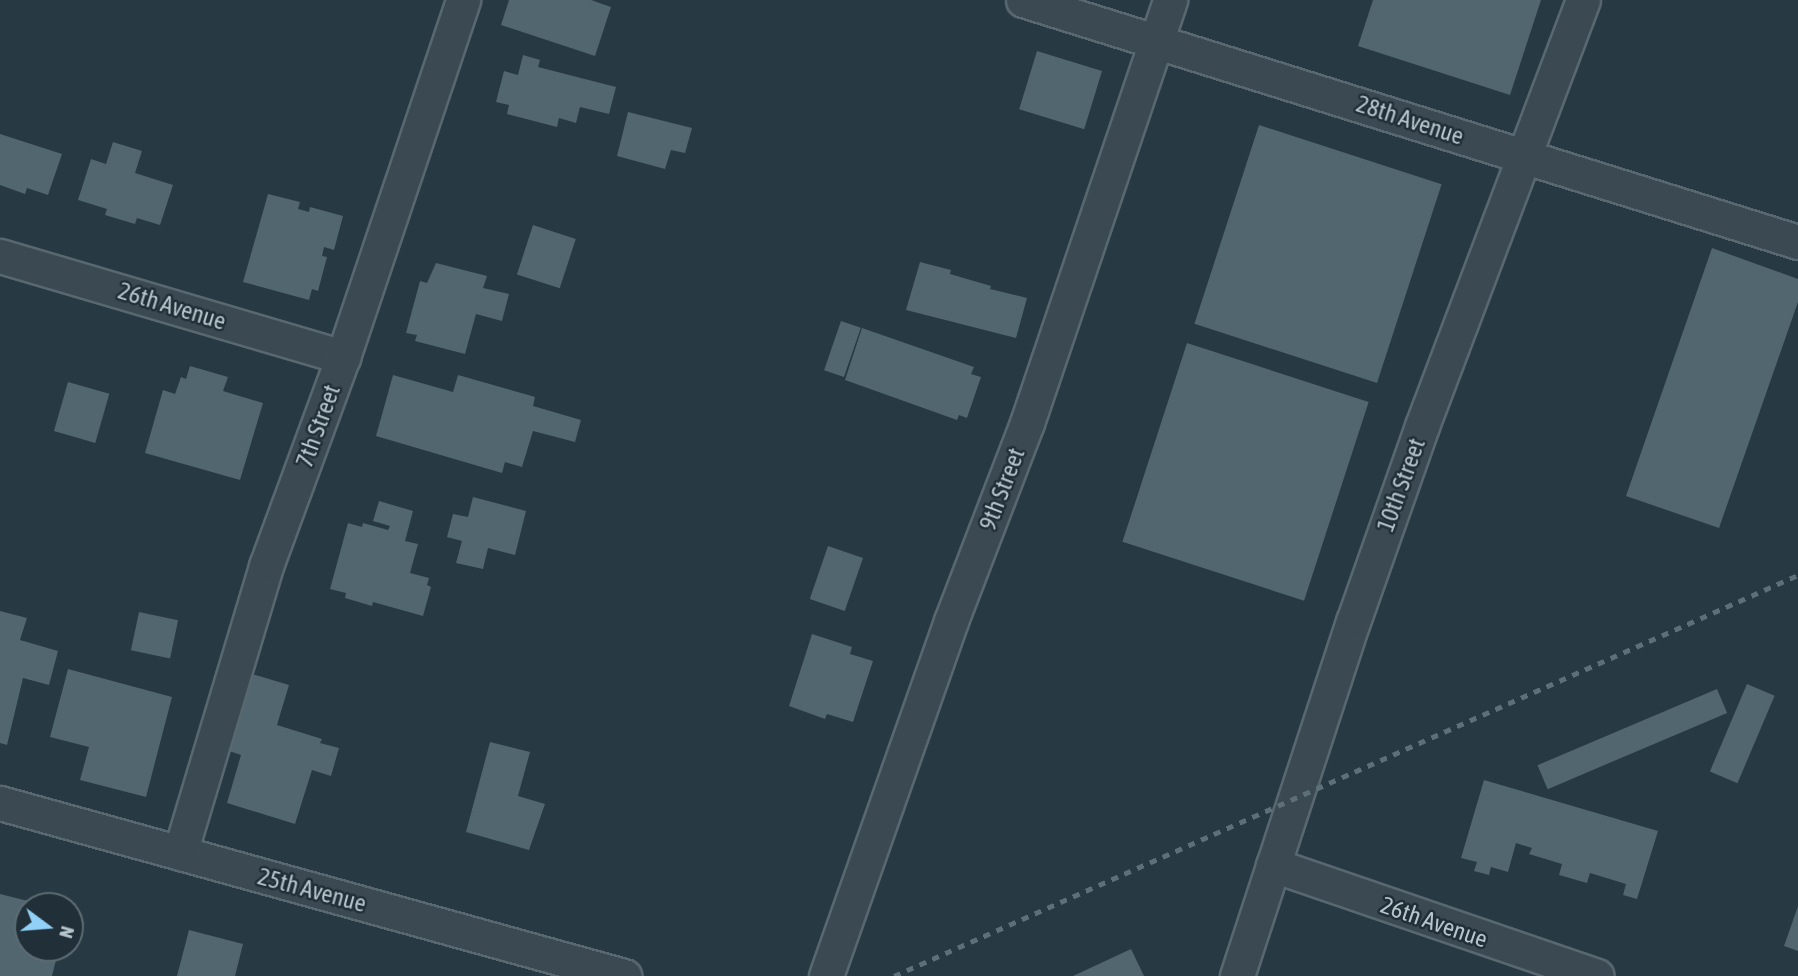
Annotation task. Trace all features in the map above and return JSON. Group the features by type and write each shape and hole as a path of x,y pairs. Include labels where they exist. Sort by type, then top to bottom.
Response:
{"street":[{"name":"7th Street","path":"180,853 266,566 343,357 463,0"},
{"name":"28th Avenue","path":"1023,0 1798,242"},
{"name":"9th Street","path":"827,976 951,621 1027,423 1170,0"},
{"name":"10th Street","path":"1237,976 1353,622 1418,439 1583,0"},
{"name":"26th Avenue","path":"0,257 343,357"},
{"name":"25th Avenue","path":"0,803 624,976"},
{"name":"26th Avenue","path":"1273,865 1597,976"}],"building":[{"path":"509,0 591,0 611,7 595,56 501,25"},
{"path":"1373,0 1541,0 1510,95 1358,46"},
{"path":"1037,51 1102,71 1084,129 1019,109"},
{"path":"523,55 540,60 538,67 616,87 609,114 580,107 576,123 559,118 557,127 507,114 509,105 496,102 504,71 518,75"},
{"path":"628,112 692,128 685,153 671,150 665,169 617,156"},
{"path":"1259,125 1442,184 1377,383 1194,324"},
{"path":"0,134 62,154 48,195 27,188 25,194 0,185"},
{"path":"113,142 142,151 135,173 173,185 160,225 137,218 135,224 105,215 107,209 78,200 91,159 106,164"},
{"path":"268,194 300,202 298,209 309,212 310,207 343,216 334,250 324,247 322,256 327,257 318,291 312,289 309,300 243,282"},
{"path":"533,225 576,239 560,288 517,274"},
{"path":"1712,248 1798,279 1798,302 1719,528 1626,496"},
{"path":"920,262 951,270 950,274 991,286 990,289 1027,298 1016,338 906,310"},
{"path":"436,263 487,276 483,288 509,294 502,321 476,314 465,354 415,341 417,335 406,333 420,281 427,283"},
{"path":"841,321 861,328 844,377 824,370"},
{"path":"862,328 974,367 971,374 981,377 967,418 959,415 957,420 845,380"},
{"path":"1187,343 1369,402 1304,601 1122,542"},
{"path":"190,366 228,377 223,391 263,403 240,480 145,453 163,390 175,394 181,377 186,379"},
{"path":"393,375 453,392 458,375 535,397 533,406 581,420 575,442 533,431 522,467 505,462 502,473 376,436"},
{"path":"68,382 109,394 95,443 54,431"},
{"path":"473,497 526,511 515,555 488,548 483,569 456,563 462,541 447,537 453,514 468,517"},
{"path":"379,501 413,511 405,541 418,544 410,573 429,578 427,585 431,587 423,616 373,602 372,606 345,598 346,593 330,589 348,523 362,527 363,523 388,530 390,526 373,521"},
{"path":"828,546 863,558 845,611 810,599"},
{"path":"0,611 27,618 20,640 58,651 49,685 23,678 7,745 0,743"},
{"path":"139,612 178,620 170,658 131,650"},
{"path":"812,634 852,647 850,654 873,661 853,722 827,714 825,719 789,706"},
{"path":"68,669 172,697 146,797 80,780 89,747 50,737"},
{"path":"252,674 289,685 277,725 322,739 320,743 339,748 331,776 312,770 295,824 227,803 241,755 229,751"},
{"path":"1747,684 1775,696 1737,783 1710,771"},
{"path":"1717,689 1727,713 1548,789 1538,765"},
{"path":"490,742 530,752 518,796 545,804 529,850 466,832"},
{"path":"1484,780 1658,831 1637,899 1623,895 1626,884 1590,873 1587,883 1559,875 1562,864 1529,854 1532,848 1516,843 1508,872 1491,867 1489,875 1474,871 1477,862 1461,858"},
{"path":"0,894 14,898 14,962 56,962 52,976 0,976"},
{"path":"1798,906 1798,951 1784,946"},
{"path":"189,930 243,944 235,976 177,976"},
{"path":"1131,949 1144,976 1073,976"}],"railway":[{"path":"894,976 1798,575"}]}
